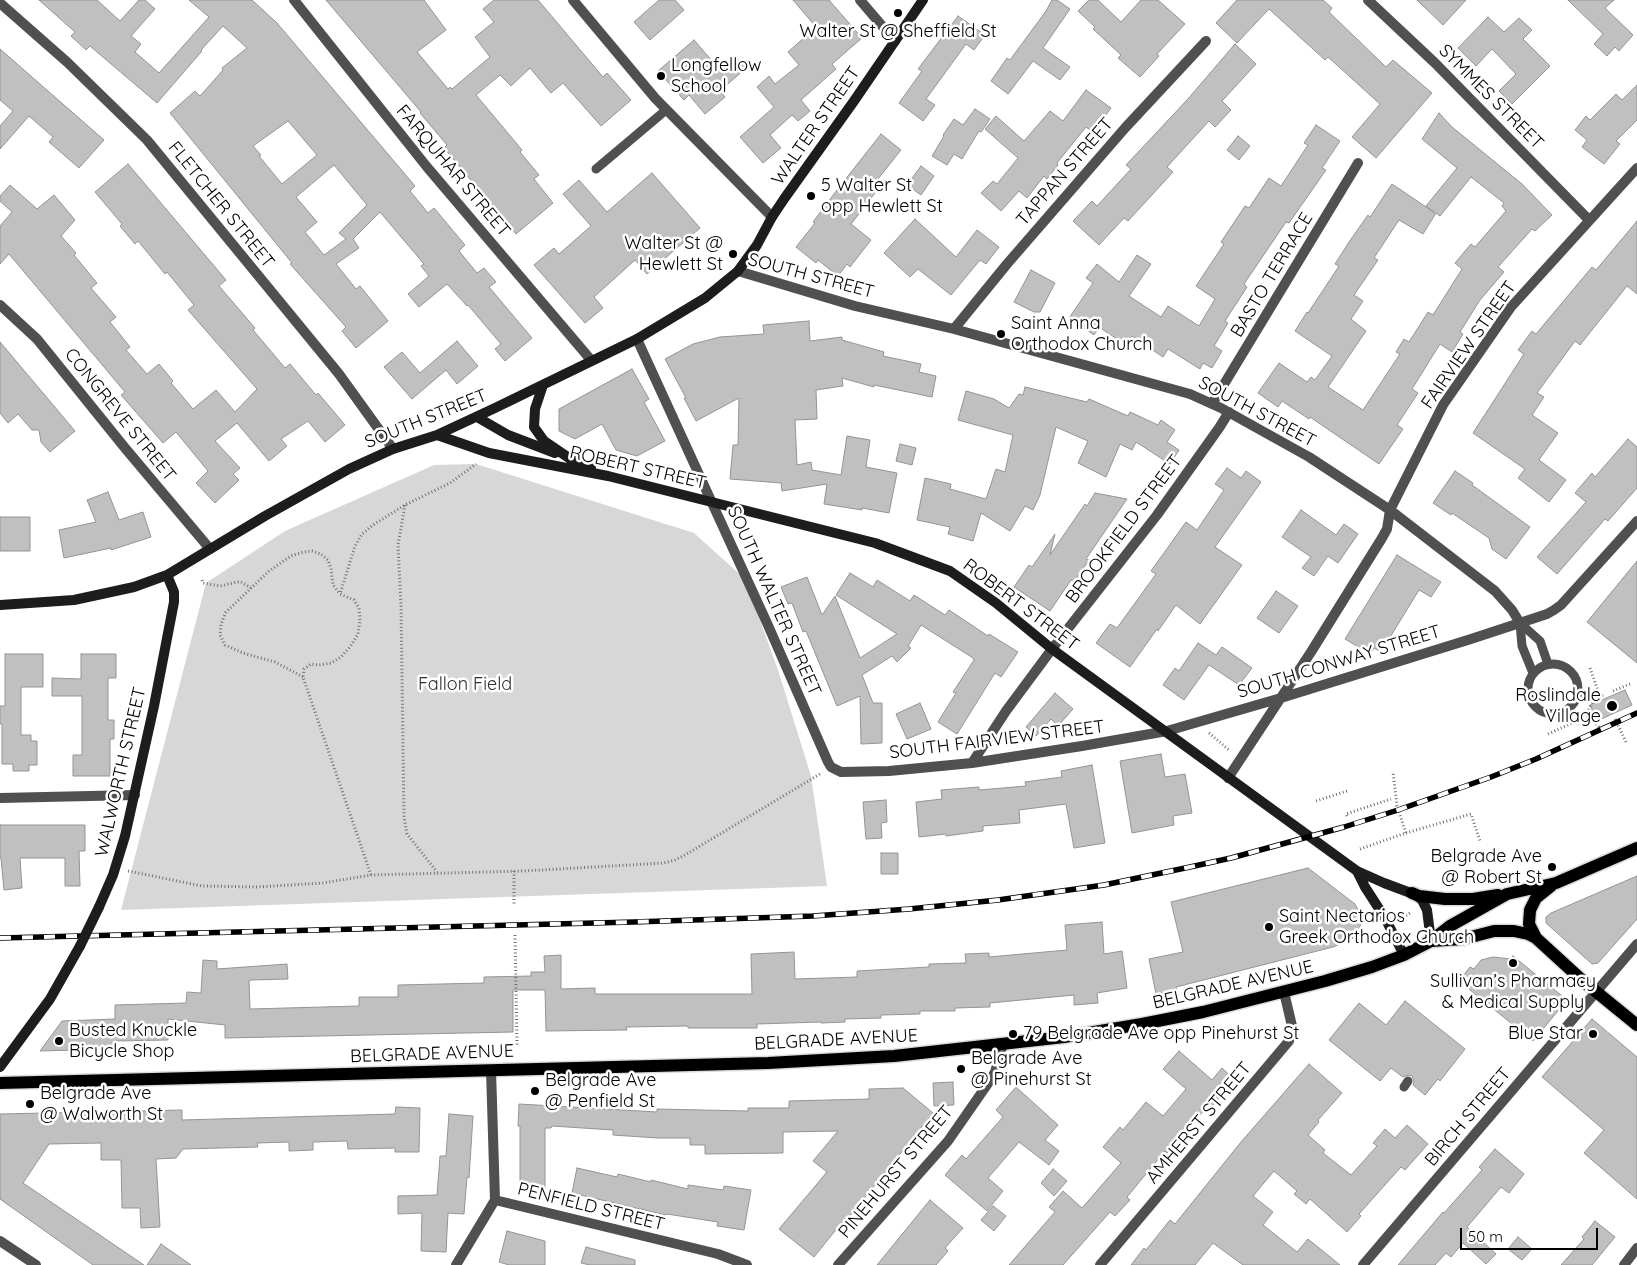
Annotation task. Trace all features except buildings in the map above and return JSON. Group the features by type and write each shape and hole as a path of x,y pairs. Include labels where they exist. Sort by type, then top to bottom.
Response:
{"main road":[{"name":"BELGRADE AVENUE","path":"0,1084 768,1063 854,1059 1064,1037 1158,1021 1284,992 1349,974 1404,955 1431,941 1450,926 1507,894 1556,883 1637,848"},
{"path":"1536,938 1529,924 1530,910 1536,898 1556,883"},
{"path":"1412,893 1445,899 1473,899 1507,894"},
{"path":"1431,941 1463,939 1502,931 1522,932 1536,938 1596,992 1637,1025"}],"street":[{"name":"FARQUHAR STREET","path":"294,0 427,167 591,360"},
{"path":"573,0 666,110 772,217"},
{"path":"860,0 895,41"},
{"name":"WALTER STREET","path":"738,271 757,246 772,217 923,0"},
{"name":"SYMMES STREET","path":"1368,0 1435,63 1589,220"},
{"name":"FLETCHER STREET","path":"0,3 67,62 147,140 339,374 393,449"},
{"name":"TAPPAN STREET","path":"954,329 1007,264 1119,135 1206,41"},
{"name":"BASTO TERRACE","path":"1212,404 1358,163"},
{"name":"FAIRVIEW STREET","path":"1390,510 1444,405 1511,307 1637,168"},
{"name":"SOUTH STREET","path":"0,605 74,600 134,587 167,574 349,468 393,449 437,435 637,339 704,298 738,271 855,306 954,329 1190,394 1229,412 1310,457 1390,510 1495,591 1512,610 1520,623"},
{"name":"CONGREVE STREET","path":"0,305 37,339 210,549"},
{"name":"SOUTH WALTER STREET","path":"637,339 831,767"},
{"path":"543,385 535,409 534,427 544,441 572,460 608,476"},
{"name":"BROOKFIELD STREET","path":"972,763 1006,711 1157,515 1229,412"},
{"name":"ROBERT STREET","path":"477,417 508,434 572,460"},
{"name":"ROBERT STREET","path":"437,435 489,453 608,476 875,543 950,572 996,603 1052,649 1357,870 1384,883 1412,893"},
{"path":"1228,778 1382,538 1387,529 1390,510"},
{"name":"SOUTH CONWAY STREET","path":"1167,731 1281,698 1548,614 1561,606 1637,521"},
{"name":"WALWORTH STREET","path":"0,1066 50,999 80,946 115,868 135,795 174,602 174,592 167,574"},
{"name":"SOUTH FAIRVIEW STREET","path":"831,767 841,772 878,771 972,763 1167,731"},
{"path":"0,798 135,795"},
{"name":"ROBERT STREET","path":"1357,870 1404,955"},
{"path":"1412,893 1422,900 1427,910 1431,941"},
{"name":"BIRCH STREET","path":"1364,1265 1637,944"},
{"name":"AMHERST STREET","path":"1100,1265 1289,1041 1292,1033 1292,1018 1284,992"},
{"name":"PINEHURST STREET","path":"838,1265 948,1141 995,1072 1003,1044"},
{"name":"PENFIELD STREET","path":"491,1070 495,1200 718,1254 747,1265"},
{"path":"456,1265 495,1200"},
{"path":"0,1241 36,1265"},
{"path":"1624,1265 1637,1248"}],"lane":[{"path":"596,169 666,110"},
{"path":"1520,623 1540,641 1548,664"},
{"path":"1520,623 1522,646 1533,673"},
{"path":"1548,664 1557,664 1571,672 1576,679 1578,687 1574,703 1561,713 1553,715 1545,713 1533,705 1527,691 1533,673 1548,664"}],"path":[{"path":"340,594 355,546 362,534 405,505 450,483 476,464"},
{"path":"405,505 398,545 401,605 404,817 408,834 437,873"},
{"path":"303,677 275,662 242,653 226,645 220,635 221,624 226,612 269,571 291,556 312,551 321,554 328,560 332,569 333,585 340,594 354,600 359,608 358,634 350,648 332,663 310,664 304,669 303,677 371,875"},
{"path":"202,580 203,582 220,586 241,582 251,588"},
{"path":"1590,668 1600,697"},
{"path":"1613,691 1630,684"},
{"path":"1599,726 1588,711 1593,700 1605,694"},
{"path":"1548,734 1590,716"},
{"path":"1615,719 1626,742"},
{"path":"1206,730 1229,750"},
{"path":"115,868 135,874 189,884 257,887 323,883 371,875 605,868 670,862 686,855 831,767"},
{"path":"1393,772 1397,806 1406,833"},
{"path":"1316,801 1348,791"},
{"path":"1347,816 1346,814 1391,800"},
{"path":"1360,849 1471,814 1480,841"},
{"path":"514,871 514,906"},
{"path":"1397,921 1410,913"},
{"path":"515,935 517,1045"}],"green space":[{"name":"Fallon Field","path":"476,464 694,533 745,579 778,670 811,776 827,886 121,910 206,583 285,531 434,465"}],"railway":[{"path":"0,938 813,916 998,900 1104,885 1190,867 1231,858 1344,827 1491,777 1536,759 1637,713"}],"place":[{"name":"Walter St @ Sheffield St","path":"898,13"},
{"name":"Longfellow School","path":"661,76"},
{"name":"5 Walter St opp Hewlett St","path":"811,196"},
{"name":"Walter St @ Hewlett St","path":"733,254"},
{"name":"Saint Anna Orthodox Church","path":"1001,334"},
{"name":"Roslindale Village","path":"1612,706"},
{"name":"Belgrade Ave @ Robert St","path":"1552,867"},
{"name":"Saint Nectarios Greek Orthodox Church","path":"1269,927"},
{"name":"Sullivan’s Pharmacy & Medical Supply","path":"1513,963"},
{"name":"79 Belgrade Ave opp Pinehurst St","path":"1013,1034"},
{"name":"Blue Star","path":"1593,1034"},
{"name":"Busted Knuckle Bicycle Shop","path":"59,1041"},
{"name":"Belgrade Ave @ Pinehurst St","path":"961,1069"},
{"name":"Belgrade Ave @ Penfield St","path":"535,1091"},
{"name":"Belgrade Ave @ Walworth St","path":"30,1104"}]}
